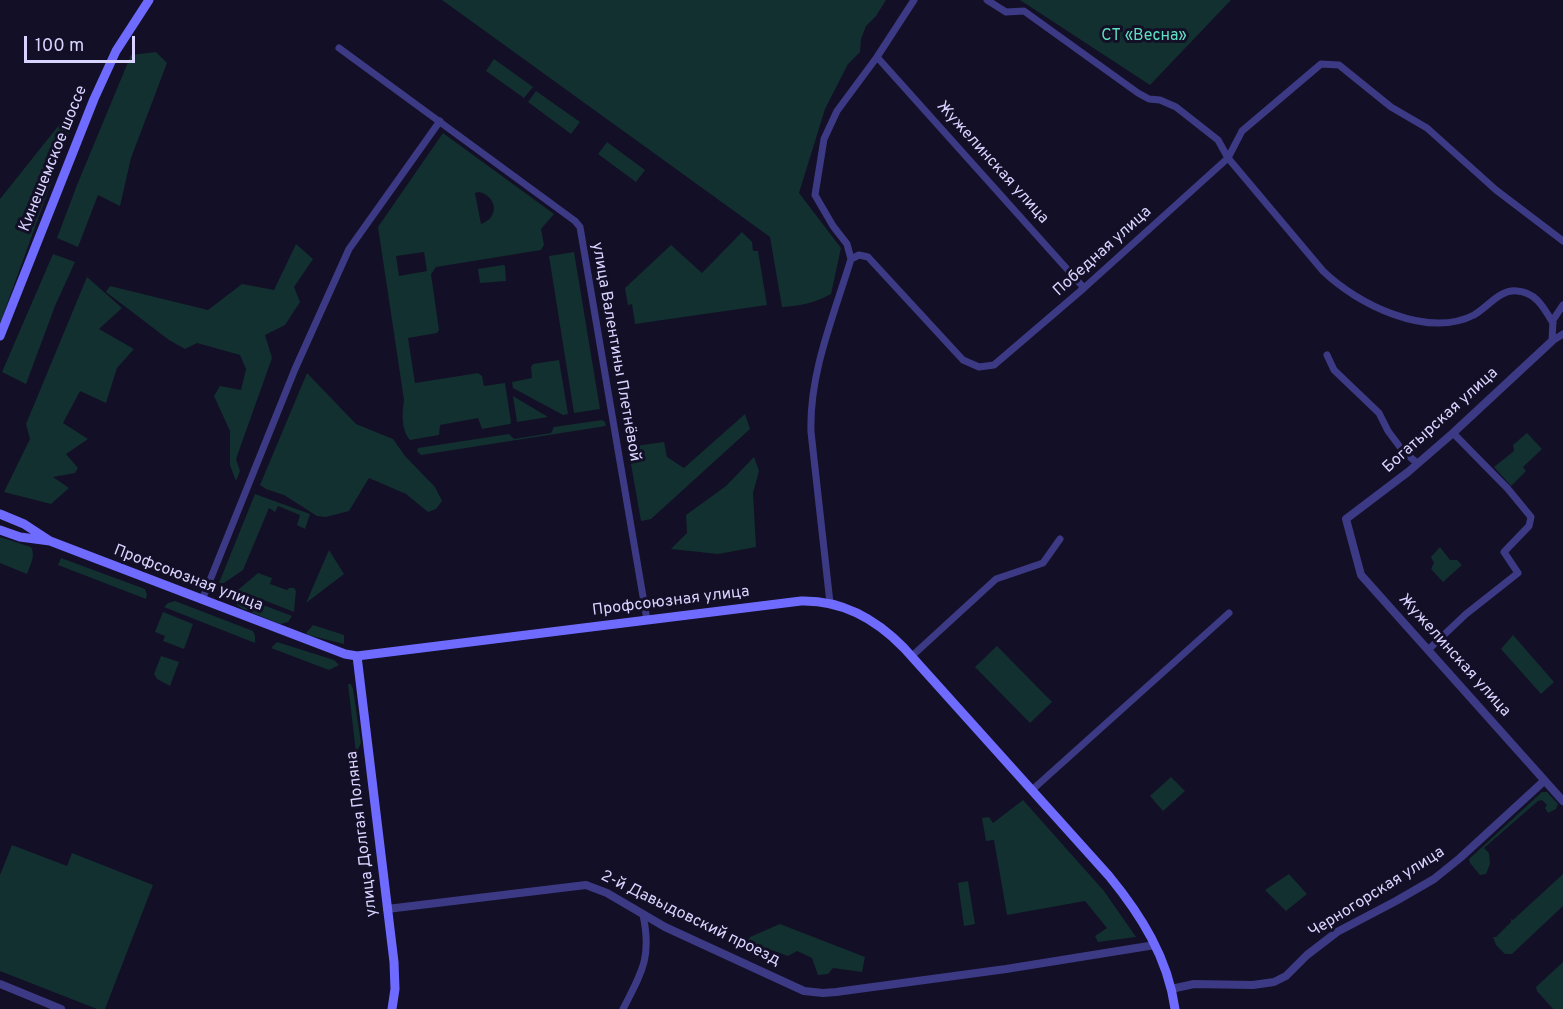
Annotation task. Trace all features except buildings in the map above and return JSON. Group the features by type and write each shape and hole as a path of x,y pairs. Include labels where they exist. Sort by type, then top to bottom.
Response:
{"main road":[{"name":"Кинешемское шоссе","path":"0,336 94,99 116,51 149,0"},
{"name":"Профсоюзная улица","path":"0,514 31,528 50,542 326,648 357,656 801,601 830,603 847,608 893,636 1122,892 1155,945 1171,989 1175,1009"},
{"path":"0,530 20,537 50,542"},
{"name":"улица Долгая Поляна","path":"357,656 394,962 395,989 392,1009"}],"street":[{"path":"830,603 810,408 814,384 851,260 847,244 815,195 815,188 824,139 829,126 837,111 878,57 914,0"},
{"path":"987,0 1006,12 1024,11 1138,93 1149,99 1160,100 1176,107 1218,140 1228,158 1323,271 1336,284 1353,294 1404,318 1446,323 1468,318 1502,294 1517,291 1530,293 1552,323"},
{"name":"улица Валентины Плетнёвой","path":"339,48 575,221 580,228 647,620"},
{"name":"Жужелинская улица","path":"878,57 1084,288"},
{"path":"1228,158 1242,131 1312,71 1321,64 1339,65 1391,107 1427,128 1496,190 1563,241"},
{"path":"202,600 295,369 349,249 440,121"},
{"name":"Победная улица","path":"851,260 859,255 868,257 963,360 979,367 994,365 1084,288 1228,158"},
{"path":"1552,341 1552,323 1563,305"},
{"path":"1552,341 1563,334"},
{"name":"Богатырская улица","path":"1346,519 1383,492 1453,433 1552,341"},
{"path":"1327,355 1334,370 1379,413 1388,431 1403,451 1417,463"},
{"path":"1429,649 1466,614 1518,573 1504,552 1529,526 1531,517 1508,489 1453,433"},
{"name":"Жужелинская улица","path":"1346,519 1361,575 1563,801"},
{"path":"912,656 996,579 1043,563 1060,539"},
{"path":"1032,790 1229,613"},
{"name":"Черногорская улица","path":"1171,989 1194,984 1253,985 1275,982 1286,976 1307,955 1336,932 1434,879 1544,781"},
{"name":"2-й Давыдовский проезд","path":"387,909 586,885 608,893 643,915 813,993 836,992 1006,969 1155,945"},
{"path":"623,1009 645,962 647,937 643,915"},
{"path":"0,984 61,1009"}],"green space":[{"path":"442,0 886,0 876,16 866,26 861,39 860,52 848,64 825,109 799,193 841,248 831,294 807,304 782,307 770,237"},
{"name":"СТ «Весна»","path":"1020,0 1231,0 1150,85"},
{"path":"156,52 167,63 131,158 120,206 98,195 78,247 57,238 131,55"},
{"path":"494,59 533,87 524,98 486,71"},
{"path":"536,91 580,122 571,134 528,102"},
{"path":"83,95 2,318 0,323 0,199"},
{"path":"443,133 554,214 541,229 544,245 541,250 436,267 431,274 439,330 437,333 408,338 415,383 478,373 482,376 484,386 505,383 510,424 482,429 478,418 440,425 439,435 410,440 407,436 403,421 404,400 378,227","holes":["479,192 490,198 494,208 491,217 481,224 475,193","424,252 427,271 399,276 396,256"]},
{"path":"607,142 645,170 636,182 598,154"},
{"path":"742,232 752,242 753,251 758,251 767,305 635,324 632,304 628,305 625,288 671,245 702,273"},
{"path":"296,244 313,259 294,287 300,302 285,325 265,335 272,358 236,459 240,471 236,481 230,465 230,431 214,396 220,386 241,390 246,369 240,355 197,343 185,349 169,340 106,292 110,286 208,310 242,284 274,290"},
{"path":"574,252 600,409 574,413 549,256"},
{"path":"53,254 75,262 55,306 26,384 2,372"},
{"path":"503,265 506,281 480,283 478,269"},
{"path":"87,277 122,308 99,329 134,349 117,368 106,403 80,391 63,423 88,439 66,454 78,468 75,473 53,477 69,488 51,504 4,492 30,439 26,424"},
{"path":"559,360 568,414 563,415 513,388 512,382 532,378 533,364"},
{"path":"307,373 356,424 393,439 405,456 435,487 442,501 436,509 428,512 406,494 369,478 349,511 326,517 317,516 284,495 260,485"},
{"path":"513,396 548,417 517,422"},
{"path":"745,414 750,429 651,519 641,521 628,447 664,442 667,457 684,468"},
{"path":"602,420 606,426 421,455 417,451 418,448 509,434 514,439 551,433 554,427"},
{"path":"1527,433 1542,449 1523,467 1526,471 1511,486 1494,467 1514,451 1513,445"},
{"path":"754,457 759,471 753,493 756,547 718,554 671,549 687,533 686,515 726,486"},
{"path":"255,494 310,514 305,529 297,525 300,515 278,506 275,512 269,508 243,570 224,583 219,583"},
{"path":"0,537 31,547 33,557 27,574 0,563"},
{"path":"1440,547 1450,560 1457,560 1462,565 1443,582 1431,569 1434,563 1431,557"},
{"path":"329,550 344,574 306,603"},
{"path":"61,558 145,589 146,599 58,565"},
{"path":"258,573 272,578 270,584 287,590 294,588 296,591 294,612 238,590"},
{"path":"237,595 292,616 288,622 280,624 241,608 237,605"},
{"path":"175,601 253,631 255,643 164,607"},
{"path":"163,612 193,624 184,649 163,641 165,636 155,632"},
{"path":"313,625 344,635 344,644 308,635 306,633"},
{"path":"1513,635 1554,682 1541,694 1501,649"},
{"path":"277,642 334,660 339,665 329,670 271,648"},
{"path":"997,646 1052,702 1030,723 975,667"},
{"path":"161,656 179,662 170,686 157,679 154,674"},
{"path":"348,684 351,684 353,689 361,743 356,753"},
{"path":"1171,777 1185,791 1163,811 1150,796"},
{"path":"1542,792 1547,792 1558,804 1556,809 1548,813 1545,808 1547,805 1542,800 1538,801 1484,848 1489,853 1490,864 1486,874 1480,875 1469,859"},
{"path":"1023,800 1104,891 1136,937 1098,942 1095,936 1107,928 1085,901 1007,915 994,840 986,841 982,818 989,817 993,823"},
{"path":"12,845 67,866 72,853 153,885 105,1009 97,1009 0,971 0,875"},
{"path":"1289,874 1307,894 1286,911 1265,890"},
{"path":"1563,874 1563,906 1512,954 1505,954 1496,945 1493,937 1496,937 1511,922 1511,919 1513,920"},
{"path":"968,881 975,924 964,926 958,883"},
{"path":"780,924 865,957 862,972 833,968 828,974 818,975 812,958 797,951 788,956 771,950 760,956 744,947 750,937"},
{"path":"1563,962 1563,1009 1553,1009 1536,987"}]}
